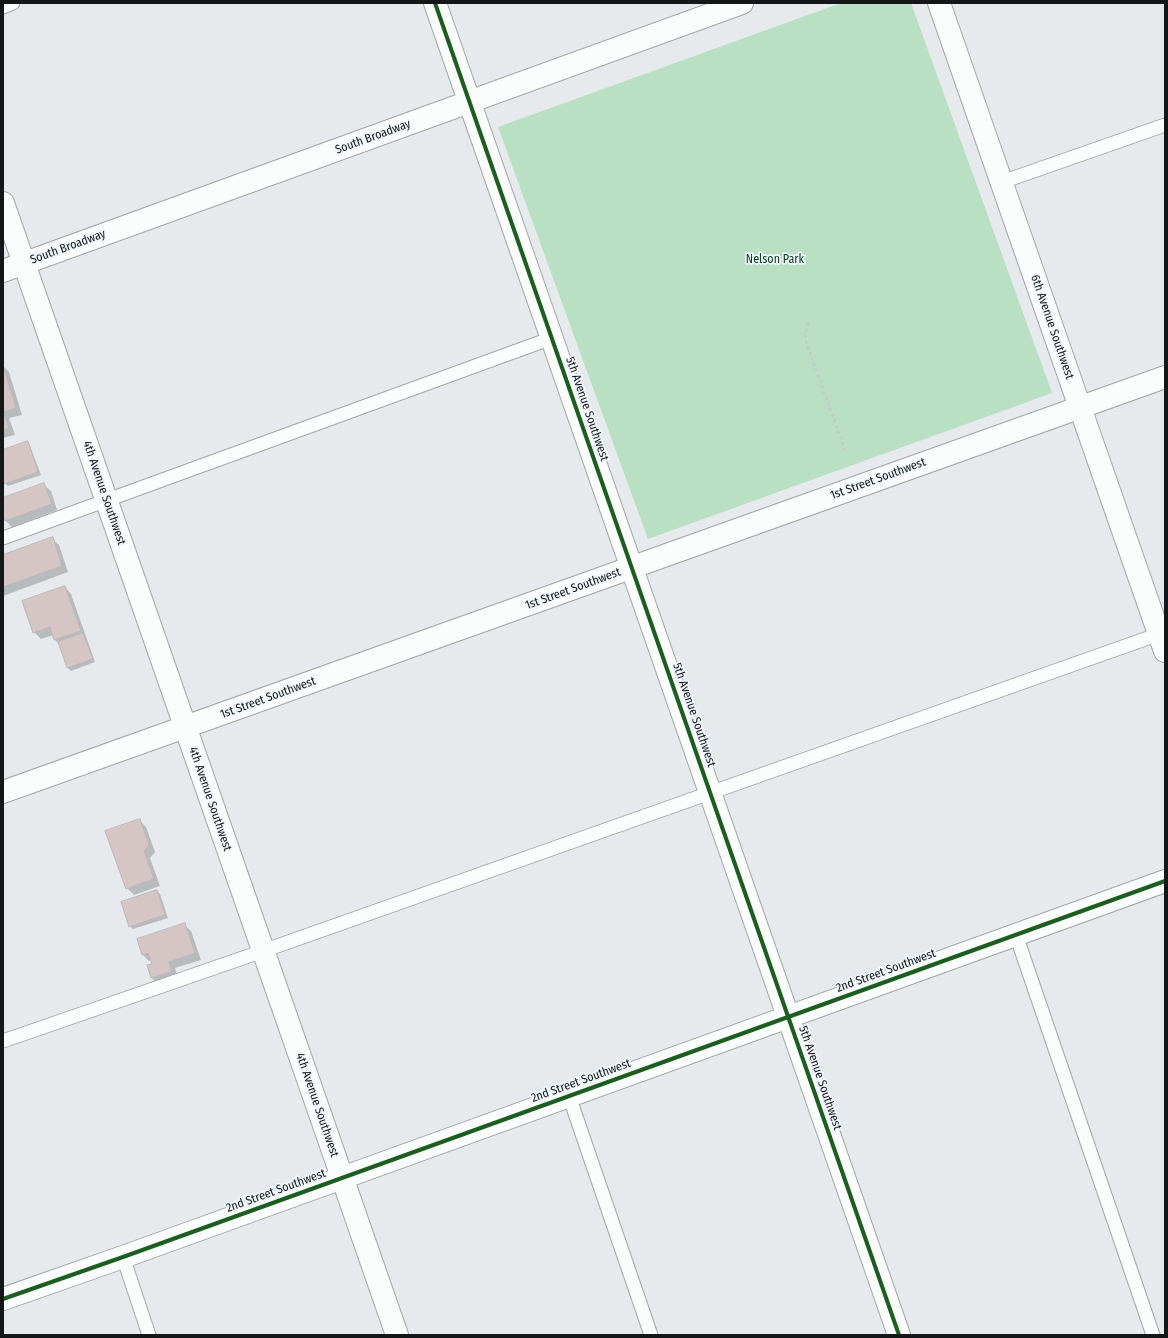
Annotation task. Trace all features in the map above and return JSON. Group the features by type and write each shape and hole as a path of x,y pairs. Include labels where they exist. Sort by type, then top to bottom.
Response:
{"street":[{"name":"5th Avenue Southwest","path":"435,3 899,1335"},
{"name":"South Broadway","path":"3,271 742,3"},
{"name":"6th Avenue Southwest","path":"939,3 1080,407 1163,639"},
{"name":"4th Avenue Southwest","path":"3,203 397,1335"},
{"name":"1st Street Southwest","path":"3,792 1165,376"},
{"name":"2nd Street Southwest","path":"3,1299 1165,881"}],"lane":[{"path":"3,6 13,3"},
{"path":"1002,182 1165,125"},
{"path":"3,538 552,338"},
{"path":"3,1041 710,793 1163,639"},
{"path":"1016,935 1153,1335"},
{"path":"569,1096 651,1335"},
{"path":"123,1257 150,1335"}],"path":[{"path":"808,323 805,339 845,450"}],"green space":[{"name":"Nelson Park","path":"841,3 911,3 1052,393 648,539 498,127"}],"building":[{"path":"3,365 16,408 3,412"},
{"path":"3,412 9,428 3,430"},
{"path":"28,441 38,472 4,484 3,450"},
{"path":"44,483 52,504 5,521 3,516 3,498"},
{"path":"53,537 62,566 3,587 3,555"},
{"path":"65,586 81,631 54,640 50,627 33,633 22,601"},
{"path":"83,633 93,659 67,668 58,642"},
{"path":"140,819 149,845 144,851 154,879 126,889 105,831"},
{"path":"157,890 165,915 129,927 121,902"},
{"path":"185,923 195,953 169,962 172,972 151,978 147,965 152,964 148,953 142,955 137,939"}],"cycle path":[{"path":"435,3 899,1335"},
{"path":"3,1299 1165,881"}]}
